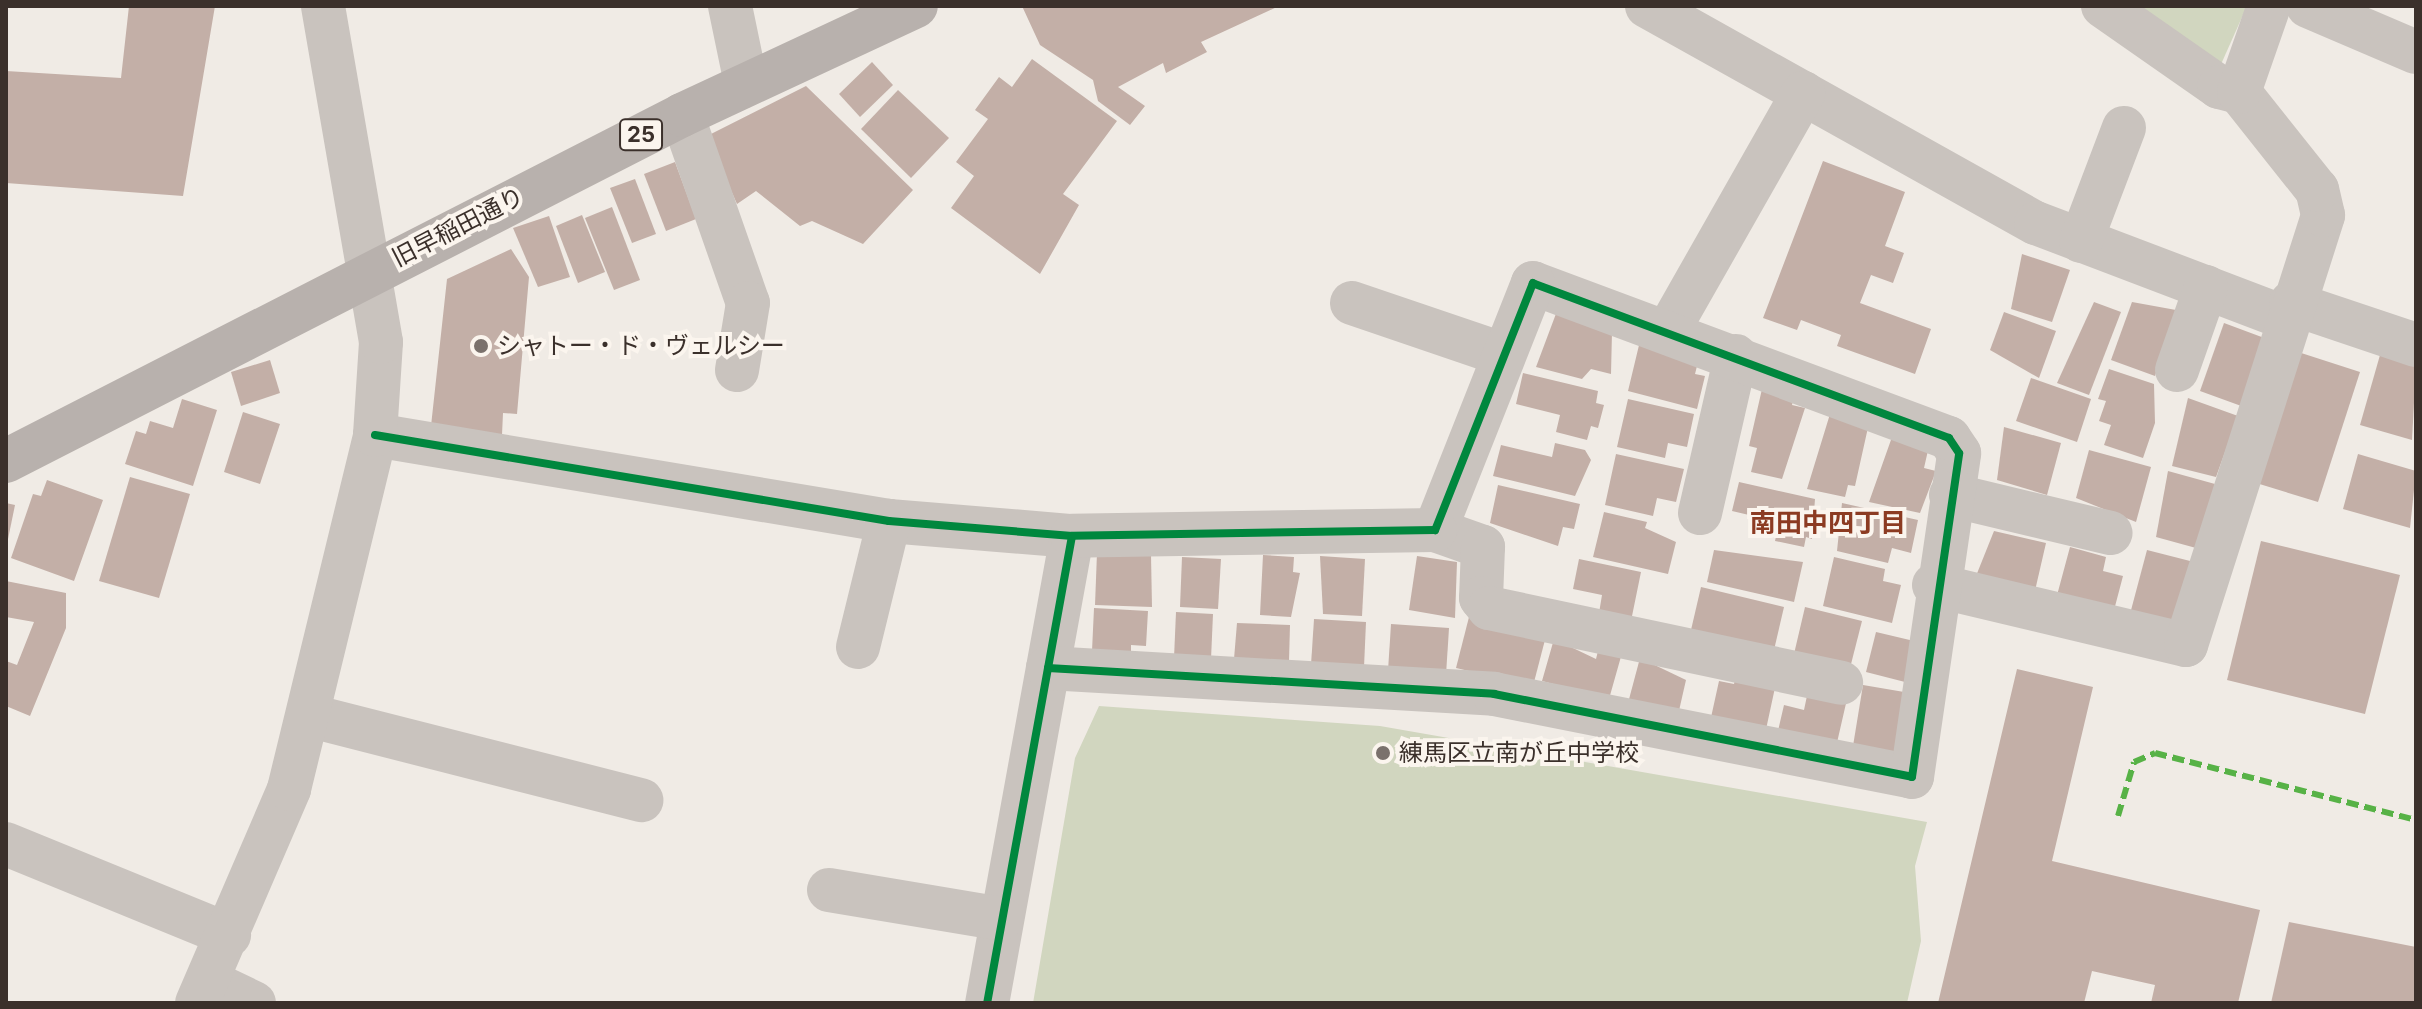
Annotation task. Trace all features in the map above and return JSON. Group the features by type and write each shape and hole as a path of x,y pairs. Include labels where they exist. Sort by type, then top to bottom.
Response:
{"main road":[{"name":"旧早稲田通り","path":"6,461 370,271 746,83 916,6"}],"street":[{"path":"254,1003 202,992 229,935 311,716 375,435 381,342 323,6"},
{"path":"730,6 746,83"},
{"path":"1647,6 2036,223 2206,287 2416,345"},
{"path":"1934,585 2186,645 2323,201 2239,92 2219,87 2103,6"},
{"path":"2239,92 2269,6"},
{"path":"2308,6 2416,52"},
{"path":"1668,331 1803,93"},
{"path":"682,115 748,303 737,370"},
{"path":"2081,241 2124,128"},
{"path":"1048,668 1494,694 1906,778 1915,772 1934,585 1959,453 1949,438 1736,356 1533,283 1502,354 1435,530"},
{"path":"2177,370 2206,287"},
{"path":"1352,303 1502,354"},
{"path":"1700,513 1736,356"},
{"path":"375,435 889,521 1072,536 1435,530 1483,547 1481,598 1489,608 1841,683"},
{"path":"1951,495 2111,533"},
{"path":"858,647 889,521"},
{"path":"987,1003 1072,536"},
{"path":"311,716 641,800"},
{"path":"6,844 229,935"},
{"path":"829,890 1002,919"}],"green space":[{"path":"2129,6 2247,6 2218,71"},
{"path":"1099,706 1380,726 1927,822 1915,866 1921,941 1907,1003 1033,1003 1075,758"}],"building":[{"path":"129,6 215,6 183,196 6,183 6,71 121,78"},
{"path":"1022,6 1279,6 1201,42 1207,52 1166,73 1163,63 1118,87 1145,106 1130,125 1098,101 1093,80 1040,45"},
{"path":"1032,59 1117,121 1063,194 1079,205 1040,274 951,208 974,176 956,162 988,119 975,110 999,77 1012,87"},
{"path":"872,62 893,85 860,117 839,94"},
{"path":"806,86 913,190 863,244 812,221 800,226 756,191 737,204 707,136"},
{"path":"898,90 949,138 911,178 861,129"},
{"path":"1823,161 1905,192 1885,246 1904,253 1893,283 1871,275 1860,303 1931,329 1915,374 1837,346 1841,335 1801,320 1797,330 1763,318"},
{"path":"675,162 696,219 666,231 644,174"},
{"path":"635,179 656,234 632,243 610,188"},
{"path":"612,207 640,280 614,290 585,218"},
{"path":"582,215 605,272 578,283 556,226"},
{"path":"549,216 570,277 538,287 513,228"},
{"name":"シャトー・ド・ヴェルシー","path":"511,249 529,277 517,414 503,413 502,435 431,426 447,279"},
{"path":"2022,254 2070,270 2052,322 2011,309"},
{"path":"2094,302 2121,312 2089,395 2057,383"},
{"path":"2132,302 2176,310 2155,376 2111,360"},
{"path":"1557,311 1612,332 1611,374 1591,369 1582,379 1536,367"},
{"path":"2004,312 2056,331 2039,378 1990,350"},
{"path":"2224,323 2267,339 2244,407 2200,391"},
{"path":"1640,341 1698,362 1695,374 1705,376 1697,409 1628,391"},
{"path":"2295,351 2360,372 2318,502 2253,482"},
{"path":"2380,355 2416,366 2412,440 2360,425"},
{"path":"270,360 280,393 241,406 231,372"},
{"path":"2109,369 2154,384 2155,423 2143,458 2104,445 2111,425 2099,421 2106,401 2098,399"},
{"path":"1523,373 1598,391 1596,403 1604,405 1598,428 1591,426 1587,440 1556,432 1560,415 1516,404"},
{"path":"2031,378 2091,399 2077,442 2016,421"},
{"path":"1762,389 1794,396 1792,405 1805,408 1782,479 1751,472 1757,448 1749,446"},
{"path":"2188,398 2238,416 2216,477 2172,466"},
{"path":"182,399 217,410 193,486 125,464 136,431 146,434 150,421 173,428"},
{"path":"1628,399 1694,414 1687,447 1668,443 1665,458 1617,447"},
{"path":"243,412 280,424 260,484 224,472"},
{"path":"1830,414 1869,423 1855,486 1848,485 1845,497 1807,489"},
{"path":"2004,427 2061,443 2047,495 1997,480"},
{"path":"1892,437 1929,446 1924,468 1936,471 1920,513 1869,502"},
{"path":"1555,443 1585,450 1591,460 1575,496 1493,476 1501,445 1552,457"},
{"path":"2089,450 2151,467 2136,522 2076,498"},
{"path":"1616,454 1684,469 1676,502 1657,498 1653,516 1605,505"},
{"path":"2358,454 2416,471 2410,528 2343,509"},
{"path":"2168,471 2215,484 2196,548 2156,537"},
{"path":"130,477 190,494 159,598 99,581"},
{"path":"47,480 103,500 74,581 11,558 33,494 41,496"},
{"path":"1739,482 1815,499 1812,539 1806,537 1804,547 1775,541 1779,522 1732,511"},
{"path":"1498,485 1580,504 1574,529 1563,527 1558,546 1490,523"},
{"path":"6,503 15,505 7,544 6,544"},
{"path":"1842,503 1918,520 1911,553 1892,548 1888,563 1837,551"},
{"path":"1604,512 1647,522 1645,528 1676,542 1668,574 1593,557"},
{"path":"1994,531 2046,543 2034,595 1974,581"},
{"path":"2261,541 2400,575 2365,714 2227,680"},
{"path":"2070,547 2106,557 2103,571 2123,576 2113,614 2056,599"},
{"path":"1714,550 1803,562 1794,602 1707,582"},
{"path":"2147,550 2194,562 2177,626 2130,614"},
{"path":"1097,553 1151,555 1152,607 1095,605"},
{"path":"1263,555 1294,557 1293,572 1300,573 1291,617 1260,615"},
{"path":"1320,556 1365,559 1362,616 1323,614"},
{"path":"1417,556 1457,562 1455,618 1409,610"},
{"path":"1182,557 1221,559 1218,609 1180,607"},
{"path":"1834,557 1885,569 1883,581 1901,585 1892,623 1823,606"},
{"path":"1579,559 1641,572 1631,621 1599,613 1602,595 1573,589"},
{"path":"6,581 66,593 66,628 30,716 6,706 6,661 17,665 34,622 6,617"},
{"path":"1701,587 1784,607 1774,650 1691,630"},
{"path":"1805,607 1862,621 1850,668 1794,654"},
{"path":"1094,608 1148,611 1146,646 1131,645 1131,654 1092,651"},
{"path":"1176,612 1213,614 1211,659 1174,658"},
{"path":"1469,617 1546,636 1533,686 1456,668"},
{"path":"1314,619 1366,622 1364,667 1311,665"},
{"path":"1237,623 1290,625 1289,661 1234,659"},
{"path":"1391,624 1449,628 1446,675 1388,671"},
{"path":"1876,632 1914,641 1905,682 1866,672"},
{"path":"1554,639 1596,659 1599,647 1622,653 1609,699 1542,681"},
{"path":"1640,658 1686,680 1678,715 1628,703"},
{"path":"2017,669 2093,687 2052,861 2260,910 2238,1003 2151,1003 2155,985 2092,971 2084,1003 1938,1003"},
{"path":"1736,675 1776,683 1765,734 1710,722 1719,681 1734,684"},
{"path":"1863,685 1910,693 1893,758 1852,752"},
{"path":"1808,691 1847,699 1836,747 1777,735 1784,705 1804,710"},
{"path":"2289,922 2416,947 2416,1003 2271,1003"}],"marked path":[{"path":"2118,816 2134,762 2155,753 2416,820"}],"cycle path":[{"path":"1048,668 1494,694 1912,777 1959,453 1949,438 1533,283 1435,530 1072,536"},
{"path":"375,435 889,521 1072,536 987,1003"}],"place":[{"name":"シャトー・ド・ヴェルシー","path":"481,346"},
{"name":"練馬区立南が丘中学校","path":"1383,753"}],"district":[{"name":"南田中四丁目","path":"1828,523"}]}
